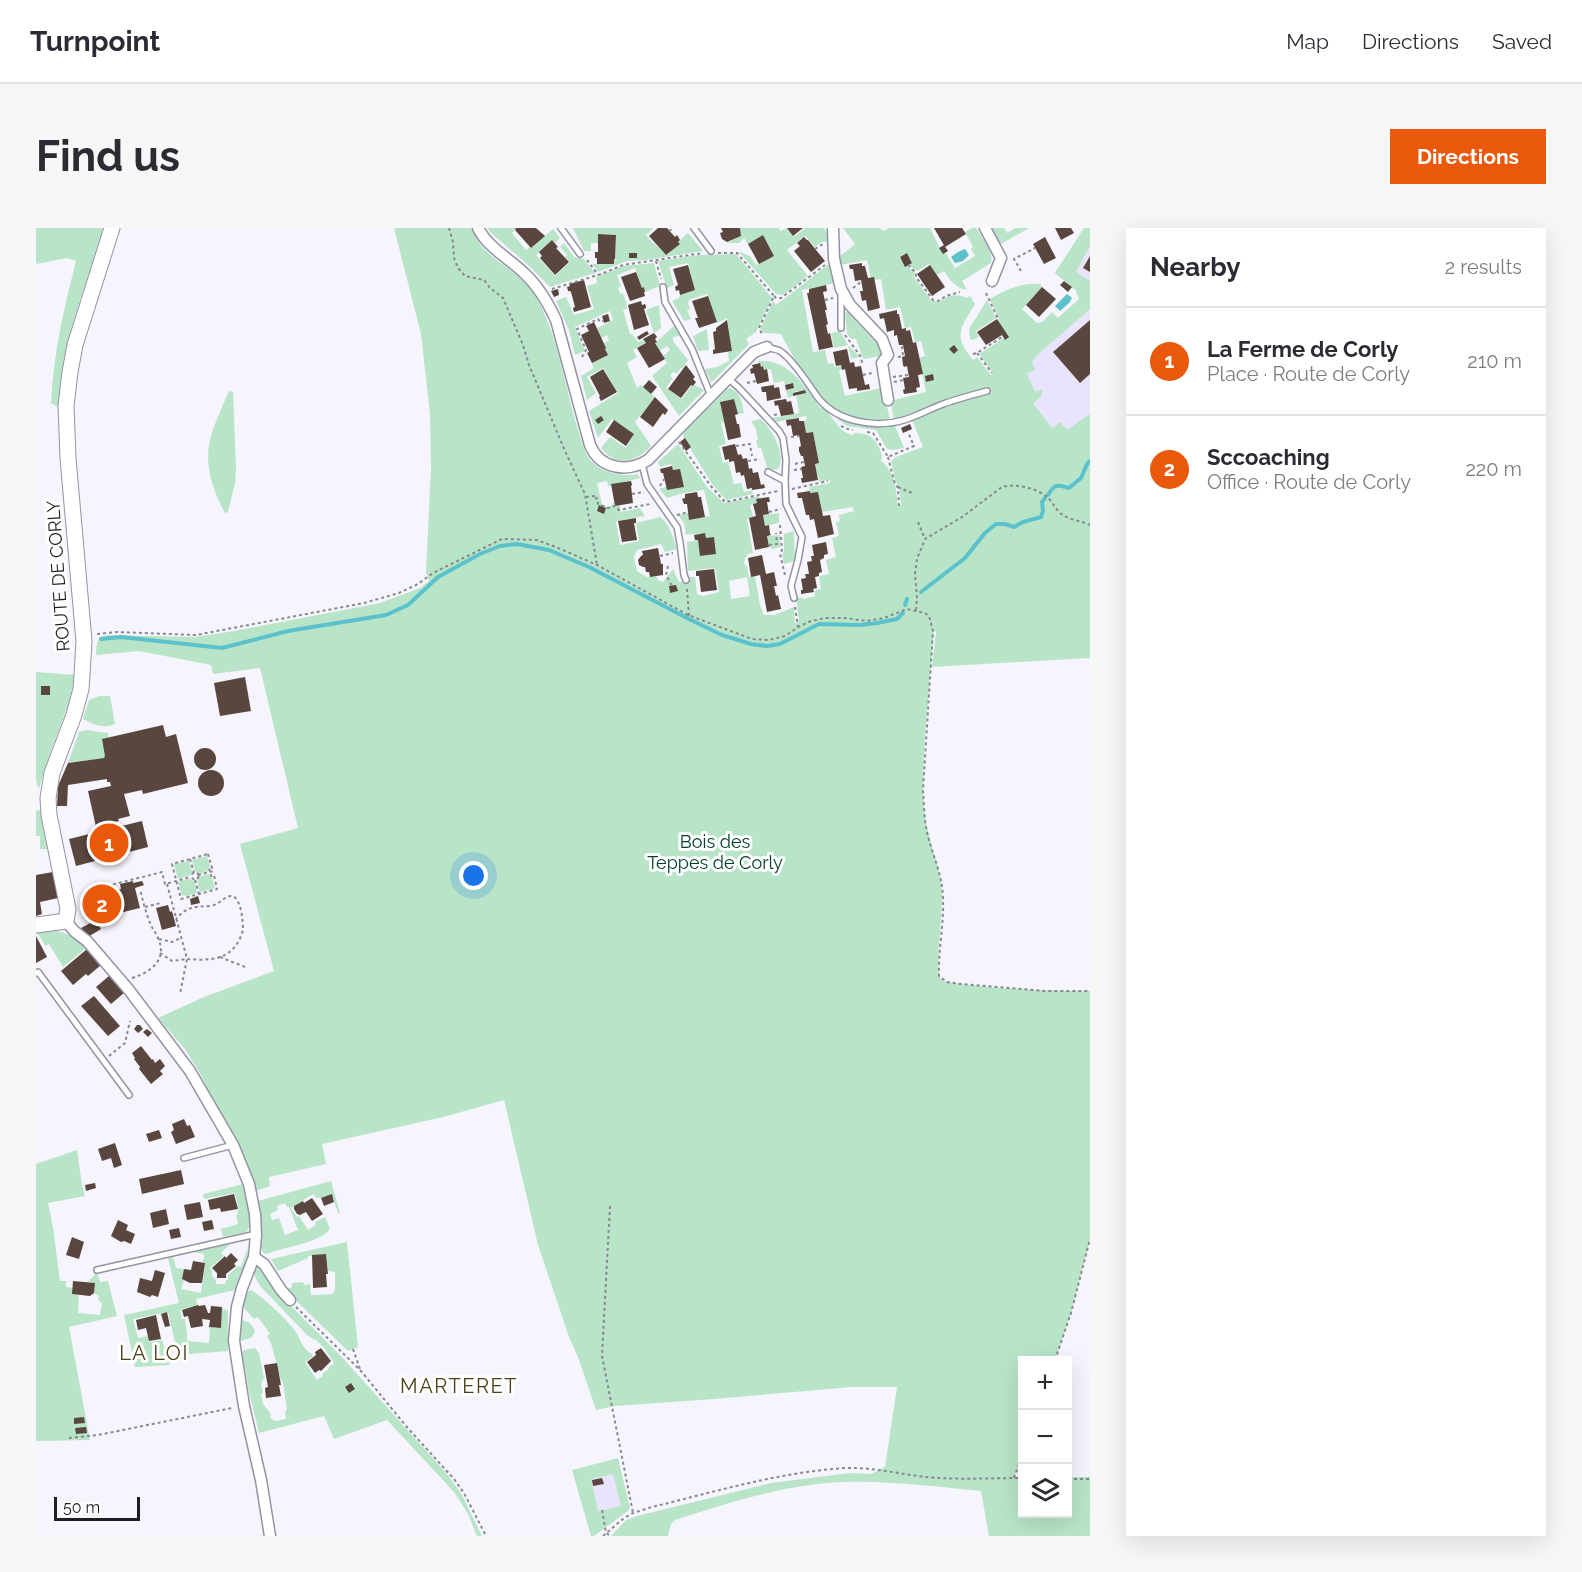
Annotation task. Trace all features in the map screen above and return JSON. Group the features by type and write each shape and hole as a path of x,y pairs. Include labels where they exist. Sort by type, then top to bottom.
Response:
{"street":[{"name":"ROUTE DE CORLY","path":"66,921 68,909 48,798 52,773 81,689 84,641 66,406 75,345 112,228"},
{"path":"478,228 485,241 523,273 541,293 556,321 593,452 602,461 613,466 628,467 642,464 653,456 754,352 767,347"},
{"path":"833,228 835,233 834,259 841,289 850,305 886,346 888,355 882,363 888,400"},
{"path":"984,228 1001,258 992,281"},
{"path":"36,925 66,921 114,972 190,1071 233,1145 243,1168 253,1199 256,1235 254,1257 240,1296 235,1321 234,1346 270,1536"},
{"path":"254,1257 264,1264 280,1290 290,1300"}],"lane":[{"path":"561,228 582,254"},
{"path":"694,228 712,251"},
{"path":"663,287 665,302 681,327 711,396"},
{"path":"841,289 841,328"},
{"path":"767,347 780,351 829,409 855,420 877,423 904,420 955,400 987,391"},
{"path":"728,378 783,438 786,460 786,504 802,537 791,586 794,598"},
{"path":"642,464 647,484 677,527 686,580"},
{"path":"768,472 785,481"},
{"path":"36,972 129,1095"},
{"path":"184,1158 233,1145"},
{"path":"97,1270 256,1235"}],"path":[{"path":"449,228 458,268 465,276 484,280 503,298 586,497 597,565"},
{"path":"1021,271 1014,259 1035,248"},
{"path":"541,293 623,265 712,251 737,253 774,296 781,298 834,259"},
{"path":"582,254 598,275"},
{"path":"656,261 663,287"},
{"path":"908,265 916,273 916,277 933,300 938,301 960,292"},
{"path":"986,293 998,319"},
{"path":"767,347 759,328 774,296"},
{"path":"582,357 586,350 577,329 598,319 600,322 603,321"},
{"path":"841,328 861,357 862,363"},
{"path":"973,354 1002,337"},
{"path":"977,353 992,373"},
{"path":"737,369 746,384 756,381"},
{"path":"885,378 908,375"},
{"path":"829,409 840,424 848,429 873,433 888,457 894,481 898,487 899,506"},
{"path":"888,457 914,446 908,432"},
{"path":"674,435 710,485 725,501 828,482"},
{"path":"736,446 752,443 752,456"},
{"path":"748,461 760,459"},
{"path":"916,610 915,574 917,559 925,539 962,517 1002,487 1018,485 1032,489 1047,497 1063,516 1090,525"},
{"path":"898,487 915,493"},
{"path":"586,497 594,496 598,504 608,508 615,506 619,510 661,502"},
{"path":"672,518 688,512"},
{"path":"918,522 925,539"},
{"path":"780,525 782,550 780,554 786,578"},
{"path":"769,544 777,544 776,533"},
{"path":"94,634 117,632 196,635 364,603 399,593 418,584 433,573 502,539 537,540 556,547 597,565 689,616 752,639 769,640 785,636 811,621 825,618 866,621 884,618 901,610 916,610 929,616 933,631 923,790 927,833 942,886 943,912 938,963 939,976 947,982 962,984 1044,991 1090,991"},
{"path":"660,556 681,551"},
{"path":"668,566 666,575 672,586"},
{"path":"686,580 689,616"},
{"path":"794,598 798,627"},
{"path":"208,854 212,868 209,868 210,872 211,876 214,875 217,889 181,899 172,864 208,854"},
{"path":"190,859 194,873 198,875 214,871"},
{"path":"84,891 162,872 187,959 180,994"},
{"path":"167,884 191,877 194,873"},
{"path":"195,880 198,875"},
{"path":"191,877 195,880 199,894"},
{"path":"132,978 152,969 158,962 160,953 159,939 152,927 140,889"},
{"path":"160,953 172,961 220,957 229,953 237,943 243,928 241,910 236,898 228,896 218,905 191,908 182,912 176,919"},
{"path":"145,907 161,903"},
{"path":"159,939 172,942 181,938"},
{"path":"220,957 245,967"},
{"path":"104,1060 125,1043 130,1021"},
{"path":"610,1206 602,1356 633,1513"},
{"path":"1056,1356 1071,1313 1090,1239"},
{"path":"290,1300 361,1371 454,1479 464,1493 486,1536"},
{"path":"353,1349 361,1371"},
{"path":"69,1438 98,1435 244,1406"},
{"path":"1014,1478 1019,1464"},
{"path":"603,1536 633,1513 774,1478 846,1468 926,1477 1018,1478"},
{"path":"1072,1479 1090,1479"},
{"path":"602,1510 606,1533 611,1536"}],"shaded area":[{"path":"1084,228 1090,228 1090,434 1051,453 984,381 1025,348 1079,299 1077,291 1055,273"},
{"path":"614,1474 621,1506 598,1511 590,1479"}],"green space":[{"path":"36,228 106,228 69,338 59,408 51,403 54,367 63,314 76,261 67,258 36,264"},
{"name":"Bois des Teppes de Corly","path":"394,228 471,228 486,251 531,289 544,312 588,457 607,471 626,475 638,474 640,478 608,486 607,481 597,483 602,504 607,507 614,503 615,506 620,505 620,512 640,508 645,516 616,521 620,545 639,541 636,523 660,517 669,527 677,549 665,552 661,544 637,550 634,557 637,571 647,577 656,576 663,582 673,569 679,582 688,581 688,577 695,577 697,594 703,596 719,592 715,568 688,571 687,542 698,540 701,556 716,554 714,537 706,538 705,533 686,535 684,523 678,515 688,513 690,520 710,516 704,490 667,498 659,489 684,487 680,469 673,470 671,464 660,467 658,462 678,444 707,487 724,503 759,496 760,499 756,499 757,503 750,505 753,517 747,519 753,553 747,554 744,564 747,566 749,577 755,576 764,615 774,615 794,607 795,623 799,622 796,598 815,596 815,590 821,589 819,576 829,574 826,560 836,557 832,538 839,536 836,522 840,521 839,515 854,511 852,507 822,512 818,492 810,493 809,487 830,483 830,480 819,482 815,464 819,463 813,432 806,433 804,421 807,419 806,416 776,422 772,418 799,413 796,395 805,393 805,390 793,392 793,396 788,398 786,390 794,388 793,383 785,385 784,381 774,383 771,369 764,370 758,361 769,361 787,369 802,383 820,408 823,407 836,424 848,434 867,435 875,440 881,452 881,461 892,475 898,506 901,505 899,488 891,461 923,447 912,420 949,405 992,393 987,387 894,419 890,401 926,392 919,358 925,356 921,341 915,342 911,327 905,328 900,307 886,310 881,279 871,278 867,260 840,265 839,257 855,244 843,228 880,228 883,231 889,228 930,228 942,253 945,252 955,268 975,256 965,232 976,228 989,249 991,263 962,281 967,290 956,285 944,271 937,275 929,264 919,270 915,269 909,265 912,262 907,253 899,257 905,266 915,273 914,277 931,300 938,302 952,296 967,298 970,296 975,304 963,326 961,338 973,360 977,357 991,375 993,373 979,354 1004,338 990,299 1014,287 1040,284 1042,287 1022,309 1037,323 1042,322 1052,312 1058,318 1079,299 1077,291 1055,273 1084,228 1090,228 1090,246 1076,272 1090,281 1090,309 1036,356 1032,362 1035,370 1027,374 1035,392 1043,389 1041,397 1033,403 1052,428 1060,422 1067,430 1090,414 1090,658 932,667 936,632 934,631 923,791 926,821 941,884 938,963 940,978 947,982 982,986 1090,991 1090,1239 1071,1313 1056,1356 1018,1356 1018,1466 1014,1478 1018,1478 1018,1518 1072,1518 1072,1477 1090,1477 1090,1536 989,1536 981,1491 899,1483 837,1482 763,1494 675,1520 671,1524 668,1536 611,1536 626,1520 637,1516 771,1483 850,1473 871,1474 885,1467 897,1387 852,1387 615,1406 596,1410 538,1245 504,1100 443,1117 322,1144 326,1164 269,1177 270,1186 256,1191 243,1153 214,1103 201,1075 185,1049 158,1018 204,997 274,971 240,844 298,828 260,668 213,674 211,665 139,651 96,655 97,643 100,638 107,635 195,637 234,631 380,603 420,588 429,581 426,572 431,468 430,414 421,334","holes":["747,577 750,596 731,599 729,581"]},
{"path":"487,228 515,228 512,233 526,250 553,229 560,238 555,243 552,240 536,255 555,276 570,262 560,247 564,243 574,257 584,259 595,273 550,287"},
{"path":"573,228 654,228 646,235 666,255 688,233 703,251 627,261 598,272 592,264 614,264 616,235 598,234 598,243 591,243 591,251 584,251"},
{"path":"740,228 778,228 781,231 787,228 794,237 805,228 824,228 828,235 827,242 822,242 815,247 805,236 787,250 808,276 783,295 776,294 738,251 750,256 756,265 774,256 763,235 748,244 744,238 739,243 727,243 741,236"},
{"path":"991,228 1004,228 1007,233 1016,228 1029,228 1001,244"},
{"path":"736,254 772,298 756,332 746,339 749,344 711,382 705,369 717,367 729,361 728,352 732,351 727,318 717,323 707,294 689,300 690,309 687,310 691,319 684,321 672,301 680,295 695,290 688,263 669,267 674,285 667,288 658,261 699,255"},
{"path":"654,263 660,286 645,292 635,268 617,275 621,286 618,288 620,294 623,293 627,304 627,308 623,310 630,334 638,342 643,340 645,343 633,350 637,357 627,363 637,388 641,385 655,397 635,422 651,446 639,456 626,461 613,458 601,448 610,437 626,448 634,434 612,419 598,438 589,411 618,393 603,368 587,377 596,393 587,400 581,376 594,368 592,363 607,355 604,343 609,340 607,335 601,338 597,328 613,320 610,311 575,327 585,351 575,355 569,330 556,301 566,297 574,315 594,309 587,286 597,283 596,277 623,266"},
{"path":"829,264 835,283 802,290 813,352 825,350 828,364 833,363 835,367 841,366 842,369 839,370 845,396 881,388 890,420 855,417 835,409 816,391 781,334 764,333 760,329 773,301 776,305"},
{"path":"987,300 996,318 976,331 979,337 970,339 969,329"},
{"path":"659,305 661,328 654,333 646,310"},
{"path":"848,312 872,339 880,343 883,353 881,356 864,359 856,339 851,339 847,333 845,313"},
{"path":"674,326 680,336 673,337 673,341 688,360 677,374 673,372 670,376 673,378 666,388 682,399 692,385 704,390 679,416 652,376 667,363 663,356 670,350 667,346 660,351 655,343"},
{"path":"707,329 709,350 698,351 693,336"},
{"path":"840,331 848,345 834,348 831,333"},
{"path":"848,345 860,357 851,359"},
{"path":"729,388 742,401 744,413 738,414 734,399 721,402 724,422 721,423 726,444 719,446 723,463 728,462 734,484 741,483 744,492 752,490 753,494 726,500 712,484 683,434"},
{"path":"229,391 233,392 236,468 228,512 225,513 211,480 208,454 212,432"},
{"path":"760,419 777,442 781,457 778,469 772,470 767,467 761,448 758,448 756,429 751,421"},
{"path":"837,419 871,426 895,426 904,448 887,449 876,430 847,426"},
{"path":"779,513 779,523 765,526 763,515"},
{"path":"794,531 795,561 784,564 782,555 784,534"},
{"path":"780,535 780,547 773,549 769,547 767,536"},
{"path":"36,672 75,675 39,789 36,781"},
{"path":"100,696 110,696 115,724 99,726 83,719 89,700"},
{"path":"86,730 108,733 104,758 68,763 79,732"},
{"path":"40,810 47,849 40,849 40,836 36,836 36,811"},
{"path":"207,856 210,867 208,871 199,874 195,871 192,860"},
{"path":"189,861 192,872 189,876 178,879 174,864"},
{"path":"209,874 215,888 200,892 197,881 199,877"},
{"path":"190,879 195,882 197,893 182,895 178,882"},
{"path":"49,929 69,935 86,948 63,967 49,944 45,946 36,934 36,930"},
{"path":"77,1150 85,1196 48,1203 60,1281 66,1281 66,1287 73,1288 72,1294 79,1295 78,1313 100,1315 102,1304 98,1299 99,1296 94,1293 95,1283 88,1282 97,1272 100,1282 108,1281 117,1316 69,1327 90,1440 36,1441 36,1164"},
{"path":"331,1181 340,1213 338,1213 332,1195 316,1198 313,1194 291,1208 308,1230 316,1225 315,1222 325,1217 330,1229 318,1238 267,1254 263,1253 261,1248 258,1201","holes":["285,1203 289,1207 298,1230 285,1235 279,1218 272,1220 270,1214 278,1210 277,1206"]},
{"path":"243,1184 250,1226 246,1232 223,1237 221,1229 238,1224 236,1215 239,1210 235,1193 204,1199 203,1194"},
{"path":"347,1242 358,1347 348,1351 285,1290 292,1287 292,1283 303,1282 304,1285 310,1284 311,1295 333,1294 335,1272 328,1271 326,1254 308,1256 278,1271 271,1259"},
{"path":"230,1244 221,1253 224,1256 210,1268 216,1284 225,1284 228,1275 238,1266 241,1267 248,1247 247,1261 235,1290 196,1299 198,1305 180,1310 182,1319 185,1319 187,1341 209,1343 210,1327 220,1328 222,1309 228,1310 228,1351 178,1355 168,1312 133,1319 138,1338 148,1336 149,1342 162,1340 170,1365 135,1367 124,1315 179,1303 168,1258 173,1257 176,1268 184,1269 181,1289 201,1293 204,1254 193,1252"},
{"path":"260,1266 280,1295 340,1355 447,1474 461,1493 482,1536 477,1536 468,1514 455,1493 387,1420 334,1439 324,1416 259,1433 245,1368 242,1368 240,1355 244,1350 255,1348 259,1353 264,1378 261,1384 263,1393 261,1394 263,1404 271,1414 270,1418 276,1421 286,1419 285,1411 287,1410 283,1381 281,1381 267,1336 270,1334 258,1317 254,1319 243,1307 243,1300 250,1290 261,1297 296,1332 305,1348 313,1355 305,1362 317,1380 334,1363 324,1348 307,1335 261,1287 253,1270"},
{"path":"240,1320 248,1322 253,1327 255,1332 251,1338 241,1341 239,1339"},
{"path":"618,1458 630,1508 594,1536 591,1536 572,1470","holes":["613,1474 621,1506 598,1511 591,1479"]}],"water":[{"path":"965,249 969,255 963,261 955,263 951,257"},
{"path":"1067,294 1072,298 1060,311 1055,306"}],"building":[{"path":"515,228 536,228 545,236 531,248"},
{"path":"658,228 667,228 680,240 678,242 680,244 666,255 649,236"},
{"path":"721,228 740,228 741,236 727,242 722,239"},
{"path":"787,228 803,228 793,236"},
{"path":"934,228 962,228 966,234 945,247"},
{"path":"1055,228 1071,228 1074,233 1061,240"},
{"path":"598,234 616,235 614,264 597,264 595,252 598,252"},
{"path":"763,235 774,256 759,264 748,244"},
{"path":"804,237 825,261 811,272 794,251 800,246 797,243"},
{"path":"1045,237 1056,258 1044,264 1033,244"},
{"path":"552,240 569,262 555,275 540,258 542,256 539,252"},
{"path":"944,245 948,251 943,254 939,248"},
{"path":"629,253 637,253 637,258 629,258"},
{"path":"907,253 912,263 905,267 900,257"},
{"path":"1090,256 1090,272 1083,268"},
{"path":"862,263 868,278 874,277 880,308 868,311 866,300 862,301 861,280 855,281 853,269 850,269 849,265"},
{"path":"688,265 695,290 680,295 679,290 676,291 675,287 678,285 673,269"},
{"path":"930,265 945,287 932,296 917,274"},
{"path":"636,272 642,288 644,287 645,296 630,301 621,277"},
{"path":"584,280 591,307 574,312 571,292 567,287 570,286 569,284"},
{"path":"1064,281 1072,287 1068,292 1060,285"},
{"path":"826,285 827,291 823,292 827,310 825,310 828,324 826,325 833,347 819,350 807,293 809,289"},
{"path":"1042,287 1056,299 1039,317 1026,305"},
{"path":"558,289 559,295 554,297 551,291"},
{"path":"708,296 717,322 699,328 692,301"},
{"path":"641,301 642,305 646,306 644,309 649,325 634,330 628,305"},
{"path":"897,310 902,329 910,330 913,343 916,342 923,374 918,375 920,387 916,388 917,392 904,394 903,378 909,377 907,366 903,365 902,357 905,356 903,345 899,345 897,335 894,336 894,330 887,332 884,318 880,319 879,314"},
{"path":"608,314 610,321 604,323 602,316"},
{"path":"997,319 1009,337 1005,340 1002,335 986,345 977,332"},
{"path":"727,320 732,351 713,354 715,349 713,332"},
{"path":"1090,320 1090,374 1080,383 1053,352"},
{"path":"594,322 608,355 592,363 581,335 589,331 586,326"},
{"path":"647,331 649,334 639,340 637,337"},
{"path":"654,333 657,337 655,343 665,359 649,368 637,348 646,343 643,339"},
{"path":"954,345 958,350 954,354 949,349"},
{"path":"847,349 850,363 854,362 855,367 861,366 865,385 869,384 870,389 857,391 857,388 849,389 845,369 842,370 841,365 836,366 833,352"},
{"path":"760,363 764,370 767,369 769,381 757,384 754,373 751,374 750,369 753,368 752,365"},
{"path":"686,365 696,382 681,398 668,389"},
{"path":"603,369 617,392 601,401 590,377"},
{"path":"933,374 934,380 926,382 925,376"},
{"path":"649,380 657,387 651,394 643,387"},
{"path":"793,383 794,388 786,390 785,385"},
{"path":"774,385 774,388 779,387 781,398 767,401 766,392 762,392 761,387"},
{"path":"805,390 806,393 793,396 793,393"},
{"path":"655,397 668,410 653,427 640,417"},
{"path":"734,399 738,414 735,415 741,437 728,440 720,402"},
{"path":"786,399 787,402 791,401 794,414 781,416 778,405 775,406 774,401"},
{"path":"601,416 604,420 598,424 595,420"},
{"path":"799,418 799,421 804,421 806,433 813,432 819,463 815,464 818,480 802,483 801,467 805,466 803,456 799,451 801,446 799,435 793,436 791,425 787,426 786,420"},
{"path":"614,420 634,434 626,446 606,432"},
{"path":"910,424 912,429 903,433 901,428"},
{"path":"685,438 691,447 686,451 680,442"},
{"path":"735,444 738,455 741,454 743,459 747,458 749,469 752,468 753,473 758,472 761,485 764,484 765,488 747,489 744,475 741,476 740,472 736,473 734,461 725,460 722,447"},
{"path":"672,466 673,470 680,469 684,487 667,490 660,469"},
{"path":"631,481 633,503 615,506 611,484"},
{"path":"810,491 810,493 818,492 823,516 830,515 834,534 818,538 814,519 810,520 809,515 806,515 802,498 798,498 797,493"},
{"path":"697,492 698,497 701,497 705,517 689,520 687,504 684,504 682,499 685,498 685,494"},
{"path":"769,497 770,502 767,502 769,514 763,515 765,526 769,525 771,535 767,536 769,547 755,550 749,518 756,516 753,504 757,503 756,499"},
{"path":"599,505 606,508 604,514 597,511"},
{"path":"636,518 636,523 634,523 637,540 622,542 618,521"},
{"path":"705,533 706,538 714,537 716,554 700,556 698,540 695,540 694,535"},
{"path":"826,542 828,554 820,560 822,572 815,577 817,588 813,589 814,592 801,594 803,590 801,579 806,578 805,574 809,574 807,562 812,561 811,556 814,556 812,545"},
{"path":"658,548 661,564 663,564 663,575 650,577 645,567 639,565 638,560 643,555 642,551"},
{"path":"762,555 766,574 774,572 777,586 774,586 781,609 767,612 760,575 751,577 748,558"},
{"path":"714,569 717,590 701,592 696,571"},
{"path":"676,585 678,591 670,593 669,586"},
{"path":"245,677 251,711 220,716 214,683"},
{"path":"41,686 50,686 50,695 41,695"},
{"path":"163,725 166,737 176,734 188,783 143,794 142,790 124,794 130,816 96,827 88,791 111,786 107,779 68,785 67,806 57,806 58,786 68,763 104,758 102,739"},
{"path":"205,748 215,755 216,759 209,769 205,770 195,763 194,759 201,749"},
{"path":"211,770 220,774 224,783 220,792 211,796 202,792 198,783 202,774"},
{"path":"142,821 148,847 76,866 69,839"},
{"path":"53,872 58,898 40,902 42,914 36,916 36,875"},
{"path":"133,881 133,883 142,881 144,885 135,888 140,908 103,917 96,891 114,885 115,890 121,889 120,884"},
{"path":"198,896 200,903 191,905 190,899"},
{"path":"168,905 176,926 162,930 156,908"},
{"path":"96,920 101,929 88,937 81,928"},
{"path":"36,936 47,957 36,963"},
{"path":"87,949 101,965 73,985 61,971"},
{"path":"109,976 124,993 111,1004 96,987"},
{"path":"94,996 120,1026 108,1036 81,1006"},
{"path":"137,1025 143,1029 138,1033 134,1029"},
{"path":"147,1029 152,1033 148,1037 143,1032"},
{"path":"141,1046 155,1063 160,1059 165,1066 160,1071 163,1074 151,1084 139,1069 132,1053"},
{"path":"184,1119 187,1126 190,1125 195,1137 176,1144 171,1132 174,1130 172,1124"},
{"path":"159,1130 162,1138 149,1142 146,1134"},
{"path":"115,1143 122,1165 114,1168 111,1158 102,1161 98,1149"},
{"path":"181,1170 184,1184 142,1194 139,1179"},
{"path":"95,1183 96,1188 86,1191 85,1185"},
{"path":"234,1194 238,1209 221,1212 220,1208 210,1210 208,1200"},
{"path":"332,1194 334,1202 324,1206 321,1198"},
{"path":"312,1198 323,1214 312,1221 306,1212 297,1214 294,1206"},
{"path":"200,1202 203,1217 187,1220 184,1205"},
{"path":"166,1209 169,1224 153,1228 150,1213"},
{"path":"118,1220 128,1225 126,1230 135,1234 131,1244 121,1242 111,1236"},
{"path":"212,1220 214,1229 204,1231 202,1222"},
{"path":"179,1228 181,1237 171,1239 169,1230"},
{"path":"72,1237 84,1242 79,1259 66,1255"},
{"path":"231,1253 238,1260 234,1264 236,1266 226,1274 226,1278 217,1278 217,1273 212,1268"},
{"path":"326,1254 327,1287 313,1288 312,1255"},
{"path":"193,1261 205,1263 202,1283 190,1283 182,1279 184,1269 191,1270"},
{"path":"155,1270 165,1273 158,1297 152,1295 150,1297 137,1292 140,1278 152,1281"},
{"path":"73,1281 95,1283 94,1293 90,1296 72,1294"},
{"path":"205,1305 208,1313 210,1313 211,1306 222,1307 221,1328 209,1327 210,1320 202,1319 203,1326 191,1328 188,1316 184,1317 182,1310"},
{"path":"167,1312 170,1326 165,1327 161,1314"},
{"path":"156,1315 161,1339 149,1341 146,1328 138,1330 136,1320"},
{"path":"321,1348 331,1361 321,1371 315,1373 307,1362"},
{"path":"277,1363 281,1396 266,1398 265,1388 268,1387 264,1365"},
{"path":"351,1383 355,1389 349,1393 345,1387"},
{"path":"84,1417 85,1423 74,1424 74,1418"},
{"path":"86,1427 87,1433 76,1434 75,1428"},
{"path":"602,1478 604,1484 593,1486 592,1480"}],"waterway":[{"path":"1048,495 1057,486 1069,488 1081,478 1090,461"},
{"path":"921,592 965,558 985,533 996,524 1014,527 1041,517 1042,502 1045,498"},
{"path":"101,639 121,637 222,648 288,631 386,615 408,605 438,577 480,554 500,546 517,544 549,550 589,567 722,635 751,644 767,646 780,644 819,624 877,623 897,619 903,613"},
{"path":"905,605 907,599"}],"place":[{"name":"La Ferme de Corly","path":"109,843"},
{"name":"Sccoaching","path":"102,904"}],"district":[{"name":"LA LOI","path":"154,1353"},
{"name":"MARTERET","path":"459,1386"}]}
